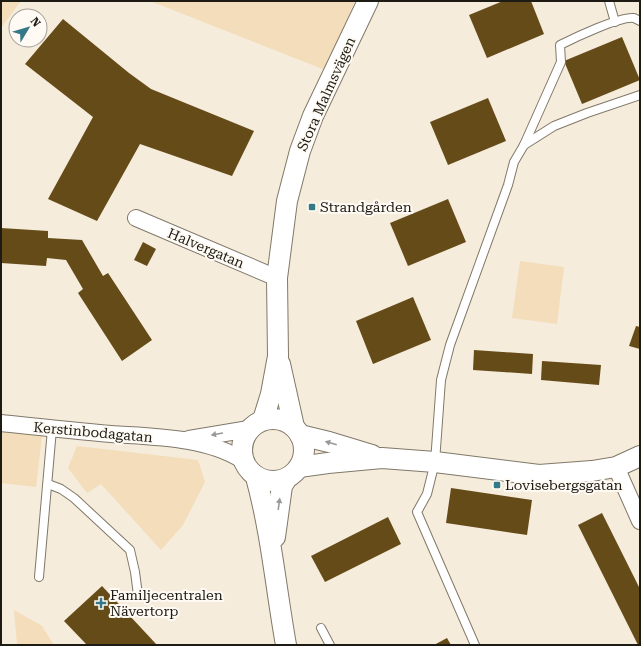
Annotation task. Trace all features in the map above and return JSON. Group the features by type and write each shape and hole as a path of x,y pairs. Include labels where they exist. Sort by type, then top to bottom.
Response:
{"street":[{"name":"Stora Malmsvägen","path":"256,424 270,394 278,356 277,278 287,202 300,151 313,116 368,1"},
{"name":"Halvergatan","path":"136,218 277,278"},
{"name":"Stora Malmsvägen","path":"278,356 297,431"},
{"path":"382,458 297,431 285,421 276,419 256,424 243,438 242,445 242,460 248,469 256,477 271,482 282,480 293,472 328,463 382,458 435,462 539,475 592,471 616,467 640,456"},
{"name":"Kerstinbodagatan","path":"1,423 52,429 185,440 217,449 236,456 242,460"},
{"name":"Kerstinbodagatan","path":"185,440 256,424"},
{"path":"273,556 282,486 293,472 304,452 304,446 297,431"},
{"path":"616,467 640,521"},
{"path":"256,477 263,503 273,556 277,594 286,645"}],"lane":[{"path":"609,1 615,22"},
{"path":"475,645 417,512 427,494 435,462 441,380 450,345 508,185 514,162 524,145 561,62 560,45 580,35 615,22 634,18 640,20"},
{"path":"524,145 554,126 640,95"},
{"path":"39,577 52,429"},
{"path":"48,484 61,489 74,498 130,550 138,594"},
{"path":"321,628 330,645"}],"shaded area":[{"path":"1,1 21,1 16,8 8,8 8,19 1,28"},
{"path":"150,1 355,1 325,70"},
{"path":"520,261 564,267 557,324 512,318"},
{"path":"1,432 42,436 36,487 1,483"},
{"path":"77,446 198,460 205,482 183,525 161,550 101,484 87,493 68,468"},
{"path":"14,610 42,626 54,645 17,645"}],"building":[{"path":"503,1 531,1 544,34 487,58 469,15"},
{"path":"63,19 151,89 254,131 232,176 140,144 97,221 48,199 93,117 25,64 39,48 48,48 48,37"},
{"path":"622,37 640,80 582,104 564,61"},
{"path":"488,98 506,141 448,165 430,122"},
{"path":"448,199 466,242 408,266 390,223"},
{"path":"1,228 48,231 48,238 82,240 103,276 108,273 152,340 122,361 78,293 83,289 66,260 47,258 46,266 1,263"},
{"path":"143,242 156,249 147,266 134,260"},
{"path":"413,297 431,340 373,364 356,321"},
{"path":"636,326 640,327 640,349 629,346"},
{"path":"474,350 533,354 532,374 473,370"},
{"path":"542,361 601,365 599,385 541,380"},
{"path":"451,488 532,500 527,535 446,523"},
{"path":"602,513 640,589 640,645 638,645 578,525"},
{"path":"388,517 401,544 325,582 311,556"},
{"name":"Familjecentralen Nävertorp","path":"102,586 157,645 87,645 64,621"},
{"path":"447,638 451,645 434,645"}],"place":[{"name":"Strandgården","path":"312,207"},
{"name":"Lovisebergsgatan","path":"497,485"},
{"name":"Familjecentralen Nävertorp","path":"101,603"}]}
